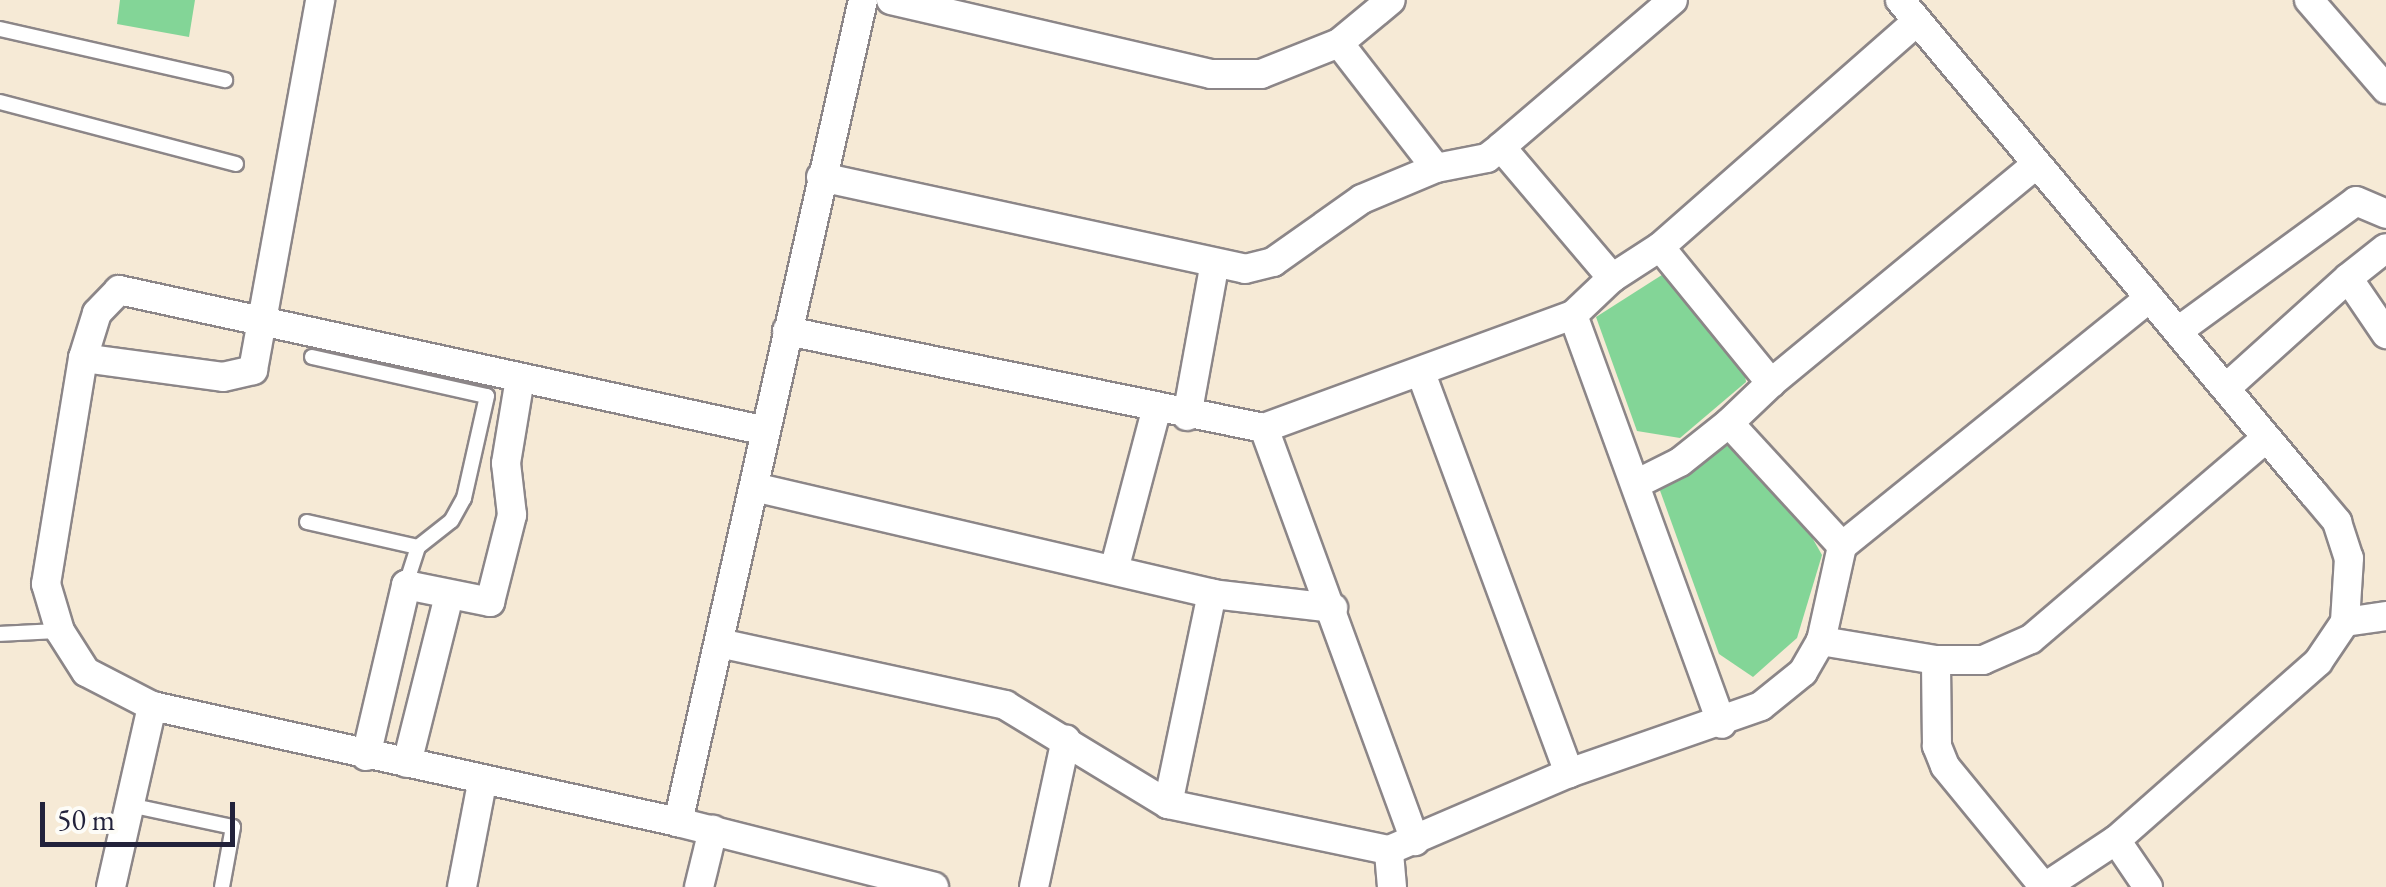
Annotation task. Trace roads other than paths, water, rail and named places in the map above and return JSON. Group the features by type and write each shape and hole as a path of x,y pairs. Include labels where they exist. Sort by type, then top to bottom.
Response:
{"street":[{"path":"83,358 223,377 244,374 258,358 320,0"},
{"path":"678,822 863,0"},
{"path":"891,0 1211,74 1261,74 1339,44 1391,0"},
{"path":"821,177 1214,267 1274,262 1331,217 1436,168 1487,158 1673,0"},
{"path":"2309,0 2380,70"},
{"path":"787,331 1156,411 1264,428 1573,316 1612,278 1660,247 1908,11 2336,522 2349,558 2345,622 2318,662 2281,699 2116,840 2044,887 1944,766 1937,746 1936,660"},
{"path":"1339,44 1436,168"},
{"path":"1501,146 1612,278"},
{"path":"1638,483 1680,462 1729,423 1771,383 2035,165"},
{"path":"2178,331 2356,201 2386,214"},
{"path":"1660,247 1771,383"},
{"path":"2226,388 2386,248"},
{"path":"1187,416 1214,267"},
{"path":"2348,278 2386,334"},
{"path":"766,431 119,290 97,313 83,358 46,584 60,631 86,672 152,706 482,783 713,830 934,887"},
{"path":"720,643 1005,705 1168,804 1402,845 1569,774 1722,724 1783,692 1821,641 1842,546 2149,298"},
{"path":"1573,316 1638,483 1722,724"},
{"path":"1421,372 1569,774"},
{"path":"366,756 406,585 490,602 512,515 506,463 520,378"},
{"path":"1114,570 1156,411"},
{"path":"1729,423 1842,546"},
{"path":"1264,428 1333,608 1402,845 1392,887"},
{"path":"1821,641 1936,660 1983,660 2030,639 2266,438"},
{"path":"754,487 1212,594 1333,608"},
{"path":"1168,804 1212,594"},
{"path":"407,763 449,596"},
{"path":"2345,622 2386,616"},
{"path":"111,887 134,806 152,706"},
{"path":"1034,887 1066,739"},
{"path":"462,887 482,783"},
{"path":"699,887 713,830"},
{"path":"2116,840 2148,887"}],"lane":[{"path":"0,30 225,80"},
{"path":"0,102 236,164"},
{"path":"312,357 487,396 464,498 452,521 418,547 406,585"},
{"path":"307,522 418,547"},
{"path":"0,634 60,631"},
{"path":"134,806 233,827 222,887"}]}
